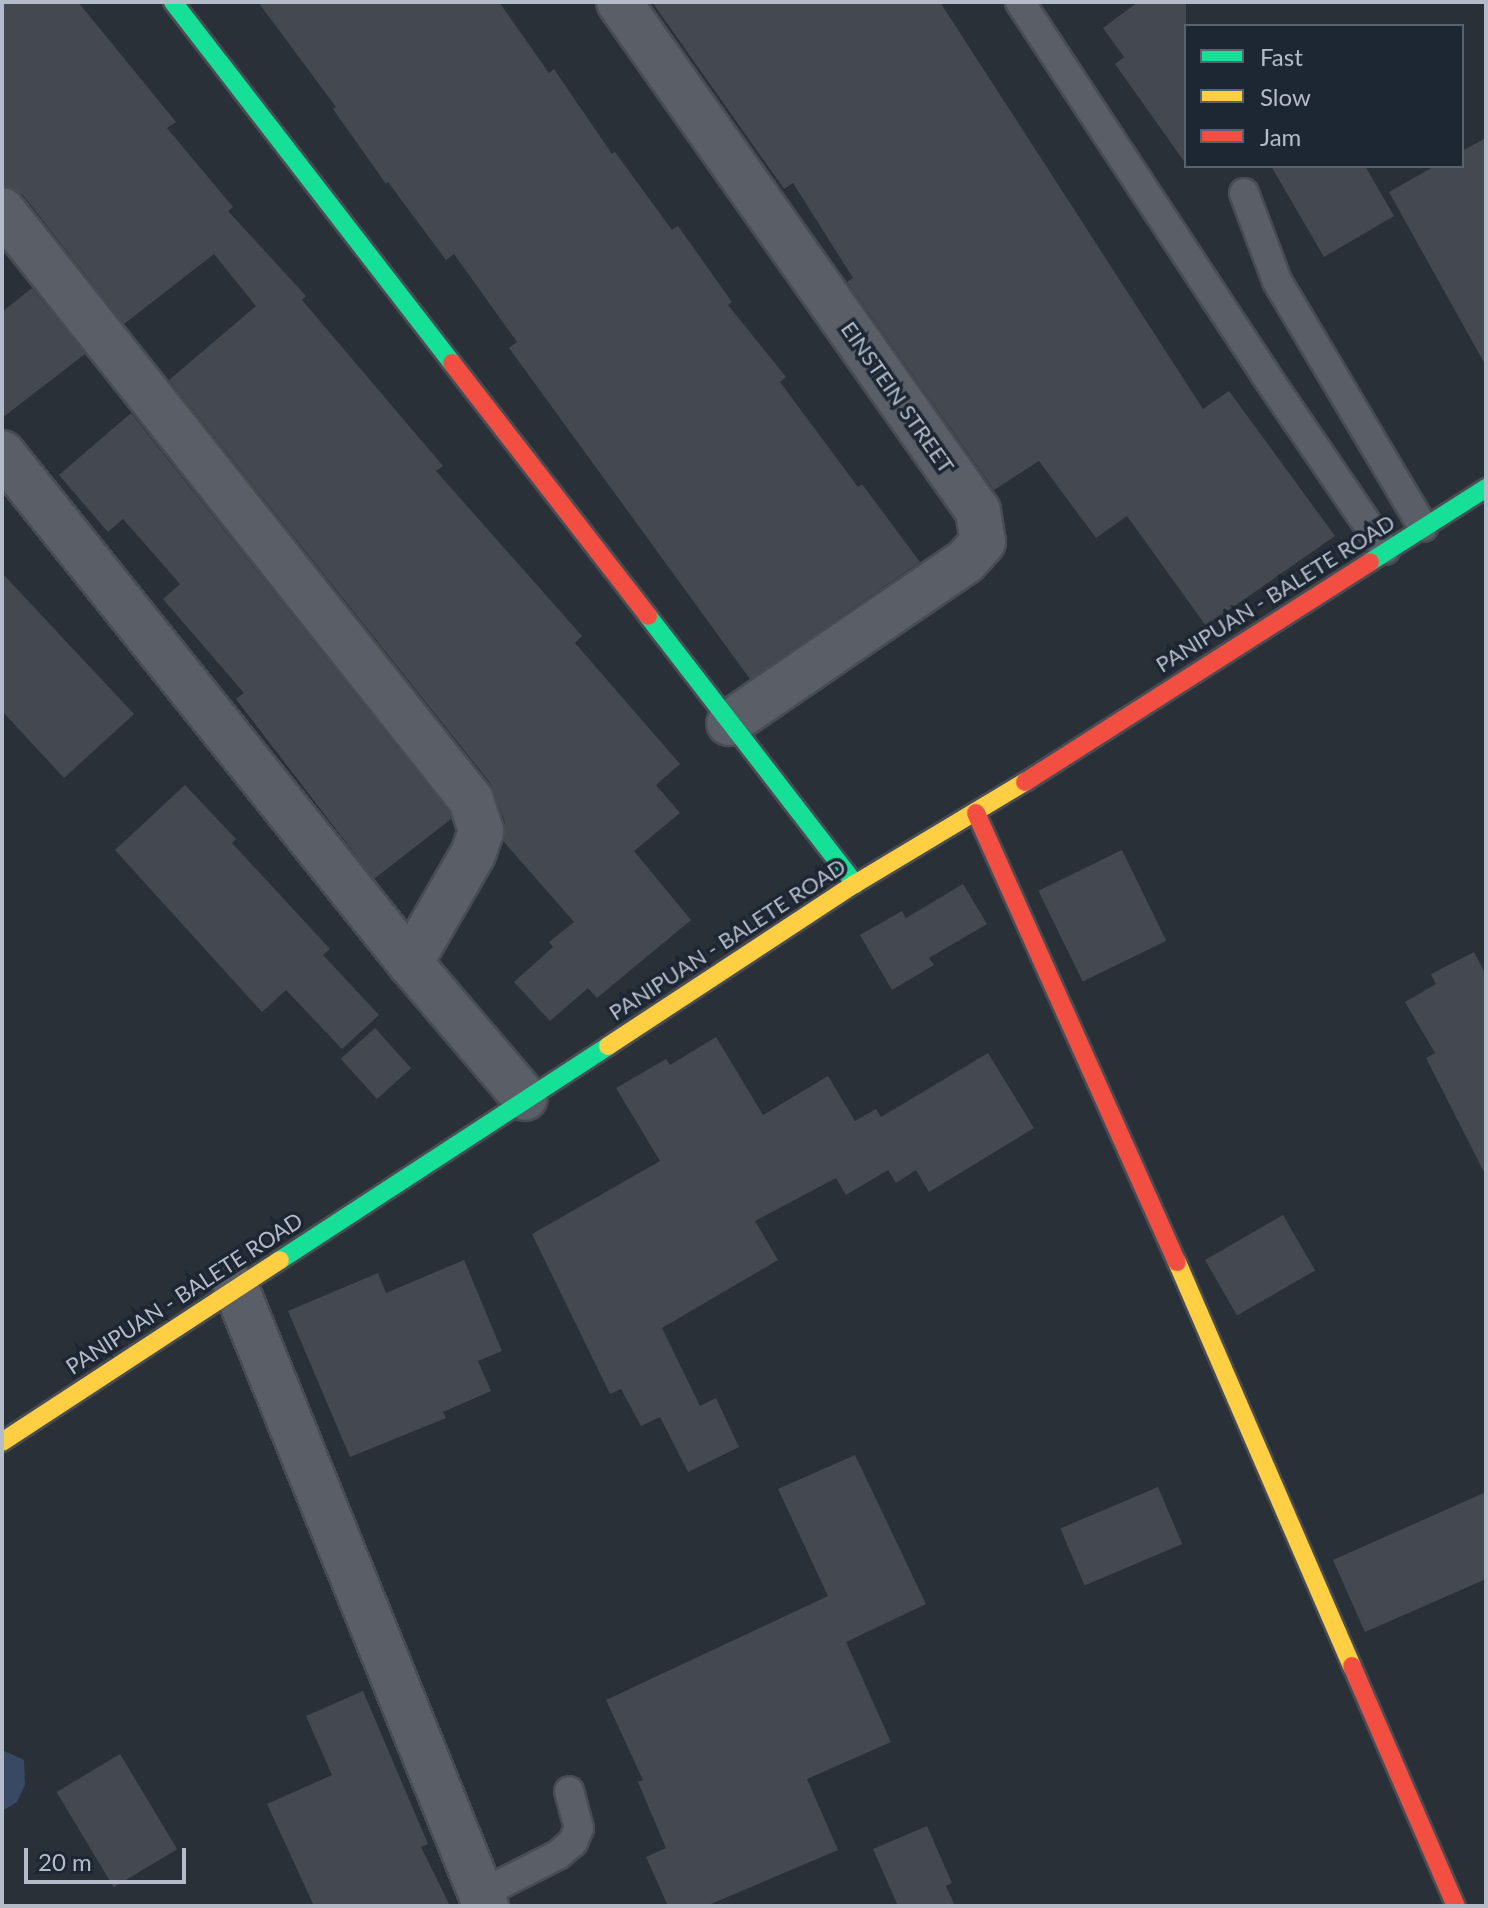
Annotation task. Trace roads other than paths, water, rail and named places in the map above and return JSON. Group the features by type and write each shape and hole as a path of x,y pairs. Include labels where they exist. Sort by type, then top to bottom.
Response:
{"street":[{"path":"173,2 855,884"},
{"name":"EINSTEIN STREET","path":"619,2 978,511 981,527 983,542 966,561 729,723"},
{"path":"2,210 471,800 481,831 473,854 410,963"},
{"path":"2,453 410,963 525,1098"},
{"name":"PANIPUAN - BALETE ROAD","path":"2,1442 855,884 976,813 1486,488"},
{"path":"976,813 1123,1137 1456,1906"},
{"path":"236,1288 483,1900"}],"lane":[{"path":"1020,2 1385,550"},
{"path":"1244,193 1277,281 1423,527"},
{"path":"483,1900 558,1855 573,1842 579,1828 569,1791"}],"water":[{"path":"2,1750 24,1760 25,1785 17,1802 2,1811"}]}
